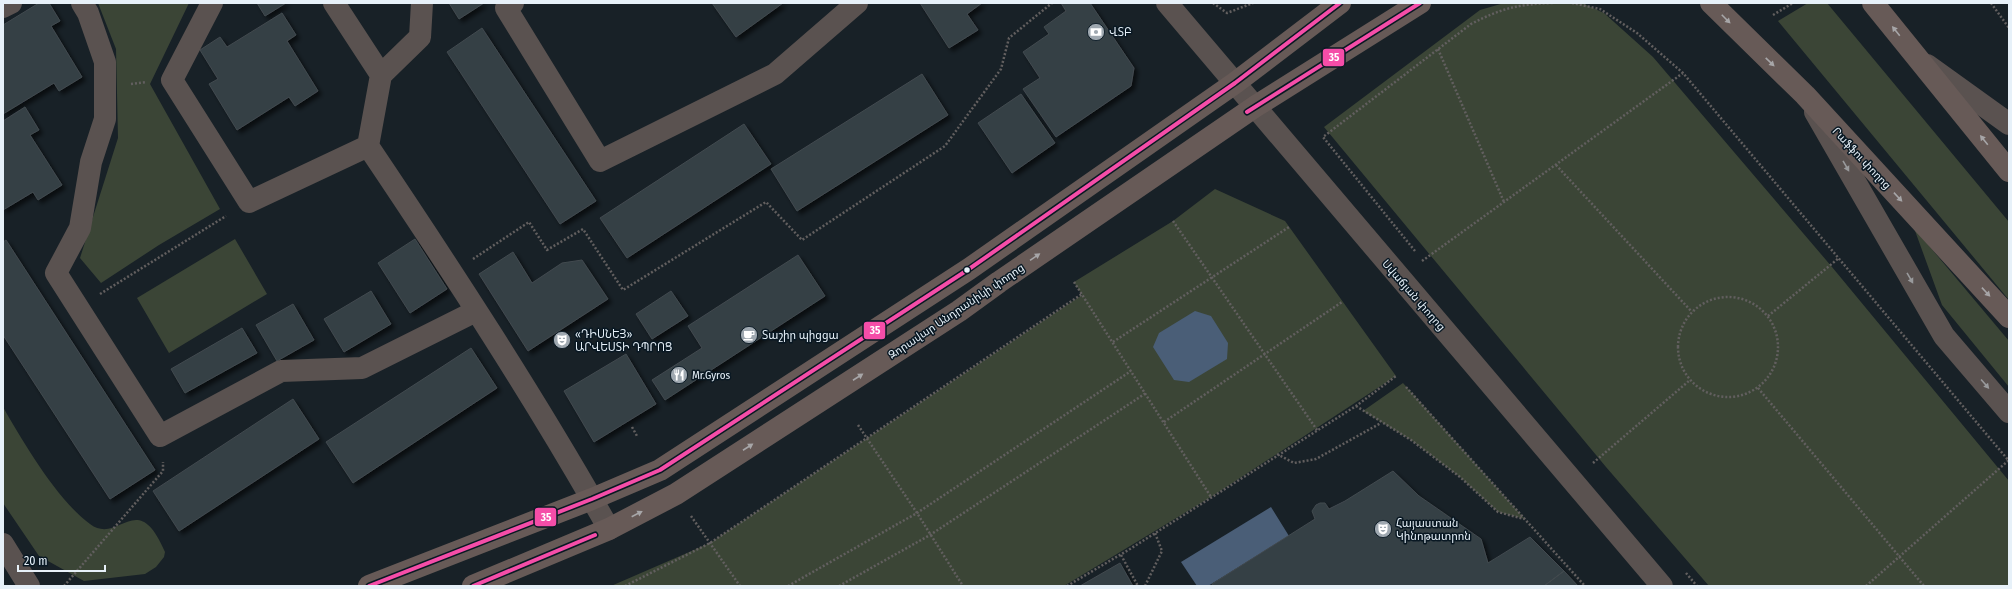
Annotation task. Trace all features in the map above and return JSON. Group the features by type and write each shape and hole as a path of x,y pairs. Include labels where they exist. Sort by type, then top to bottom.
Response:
{"main road":[{"path":"369,586 592,499 660,470 969,269 1235,83 1340,3"},
{"name":"Զորավար Անդրանիկի փողոց","path":"473,586 609,529 676,494 952,316 1256,106 1420,3"},
{"name":"Րաֆֆու փողոց","path":"1711,3 1805,95 2009,317"},
{"path":"1873,3 2009,171"}],"street":[{"path":"3,7 11,3"},
{"path":"82,3 88,13 105,62 105,119 91,162 80,228 56,273 160,436 280,371 362,368 476,311"},
{"path":"212,3 172,80 249,202 368,146"},
{"path":"334,3 381,75"},
{"path":"422,3 420,38 381,75 368,146 452,272 609,529"},
{"path":"513,3 506,8 600,161 776,74 857,3"},
{"name":"Սվաճյան փողոց","path":"1167,3 1662,586"},
{"path":"1918,58 2009,124"},
{"path":"1805,95 1944,336 2009,412"},
{"path":"3,544 29,586"}],"path":[{"path":"452,272 529,222 546,250 583,229 623,290 766,202 802,240 945,146 1002,69 1009,38 1052,3"},
{"path":"1213,3 1228,13 1253,3"},
{"path":"1363,184 1323,137 1471,24 1492,13 1522,4 1553,3"},
{"path":"1572,3 1600,9 1637,33 1683,73 2009,461 1866,586"},
{"path":"1773,15 1793,3"},
{"path":"1991,3 2009,28"},
{"path":"1438,49 1504,202"},
{"path":"1422,261 1683,73"},
{"path":"105,86 172,80"},
{"path":"1556,165 1692,312"},
{"path":"78,308 249,202"},
{"path":"1173,220 1317,430"},
{"path":"1113,342 1289,228"},
{"path":"1768,316 1839,258"},
{"path":"1074,282 1211,497"},
{"path":"626,586 710,543 1082,294"},
{"path":"1739,298 1755,304 1768,316 1776,330 1779,346 1777,357 1769,377 1758,388 1744,395 1729,398 1714,396 1701,390 1690,380 1681,364 1678,346 1681,328 1692,312 1706,302 1716,299 1739,298"},
{"path":"1164,422 1342,302"},
{"path":"788,586 917,513 1131,371"},
{"path":"1067,586 1121,555 1277,454 1356,406 1396,376"},
{"path":"1593,462 1690,380"},
{"path":"1406,387 1585,586"},
{"path":"1758,388 1924,586"},
{"path":"839,586 930,535 1146,393"},
{"path":"1356,406 1411,440 1460,477 1498,512 1525,519"},
{"path":"1277,454 1294,463 1316,459 1380,422"},
{"path":"858,425 917,513 963,586"},
{"path":"632,427 637,436"},
{"path":"64,586 163,471 160,436"},
{"path":"701,529 740,586"},
{"path":"1145,586 1162,551 1155,533"},
{"path":"1121,555 1138,586"}],"green space":[{"path":"98,3 189,3 150,84 220,209 159,245 101,283 80,258 118,138 116,49"},
{"path":"1504,3 1582,3 1604,13 1653,57 1832,267 2009,481 2009,586 1709,586 1606,467 1324,127 1480,10"},
{"path":"1808,3 1827,3 2009,222 2009,300 1778,21"},
{"path":"1215,189 1285,221 1396,376 1211,497 1064,586 611,586 710,543 1082,295 1074,282 1173,221"},
{"path":"1914,228 2009,341 2009,387 1942,305"},
{"path":"235,239 267,294 169,353 137,298"},
{"path":"1403,383 1525,519 1498,512 1460,477 1411,440 1363,411"},
{"path":"3,407 42,470 66,501 90,524 100,529 110,528 137,520 146,523 155,533 165,552 164,557 156,567 145,574 84,581 39,556 3,503"}],"water":[{"path":"1195,311 1211,316 1228,343 1227,359 1189,382 1174,380 1153,347 1159,333"},
{"path":"1271,507 1289,536 1208,586 1197,586 1181,562"}],"building":[{"path":"39,3 49,3 60,21 51,26 82,77 59,91 54,83 3,114 3,25"},
{"path":"257,3 286,3 265,16"},
{"path":"449,3 484,3 459,19"},
{"path":"712,3 783,3 736,37"},
{"path":"920,3 982,3 967,14 978,30 949,48"},
{"path":"1061,3 1090,3 1134,68 1131,86 1056,137 1023,89 1040,78 1023,52 1049,34 1044,27 1066,11"},
{"path":"282,13 296,35 287,41 318,91 295,106 289,97 237,130 209,84 218,79 200,50 220,37 227,47"},
{"path":"482,28 596,201 560,224 447,52"},
{"path":"922,74 948,115 797,211 771,169"},
{"path":"1021,94 1055,143 1012,173 978,123"},
{"path":"25,107 39,130 30,135 62,185 38,200 33,192 3,210 3,121"},
{"path":"744,124 771,164 627,258 600,218"},
{"path":"415,239 447,289 410,313 378,263"},
{"path":"6,240 155,470 110,499 3,335 3,242"},
{"path":"513,252 532,283 562,263 582,260 608,299 528,351 479,274"},
{"path":"798,255 825,296 665,400 652,380 702,348 688,326"},
{"path":"371,291 391,324 344,352 324,319"},
{"path":"671,291 688,316 652,339 636,314"},
{"path":"293,304 314,340 277,361 256,325"},
{"path":"242,328 257,353 185,393 171,369"},
{"path":"471,348 497,388 353,483 326,442"},
{"path":"626,354 656,404 594,442 564,391"},
{"path":"293,399 319,439 179,531 153,491"},
{"name":"Հայաստան Կինոթատրոն","path":"1393,471 1419,496 1481,539 1488,563 1530,537 1564,571 1544,586 1213,586 1212,584 1315,519 1312,511 1316,505 1325,503 1329,509 1345,501"},
{"path":"1120,563 1133,586 1080,586"},
{"path":"1564,571 1578,586 1544,586"}],"transit line":[{"name":"35","path":"369,586 592,499 660,470 969,269 1235,83 1340,3"},
{"name":"35","path":"1247,112 1420,3"},
{"name":"35","path":"473,586 595,535"}],"place":[{"name":"ՎՏԲ","path":"1096,32"},
{"name":"Տաշիր պիցցա","path":"749,335"},
{"name":"«ԴԻՍՆԵՅ» ԱՐՎԵՍՏԻ ԴՊՐՈՑ","path":"562,340"},
{"name":"Mr.Gyros","path":"679,375"},
{"name":"Հայաստան Կինոթատրոն","path":"1383,529"}]}
